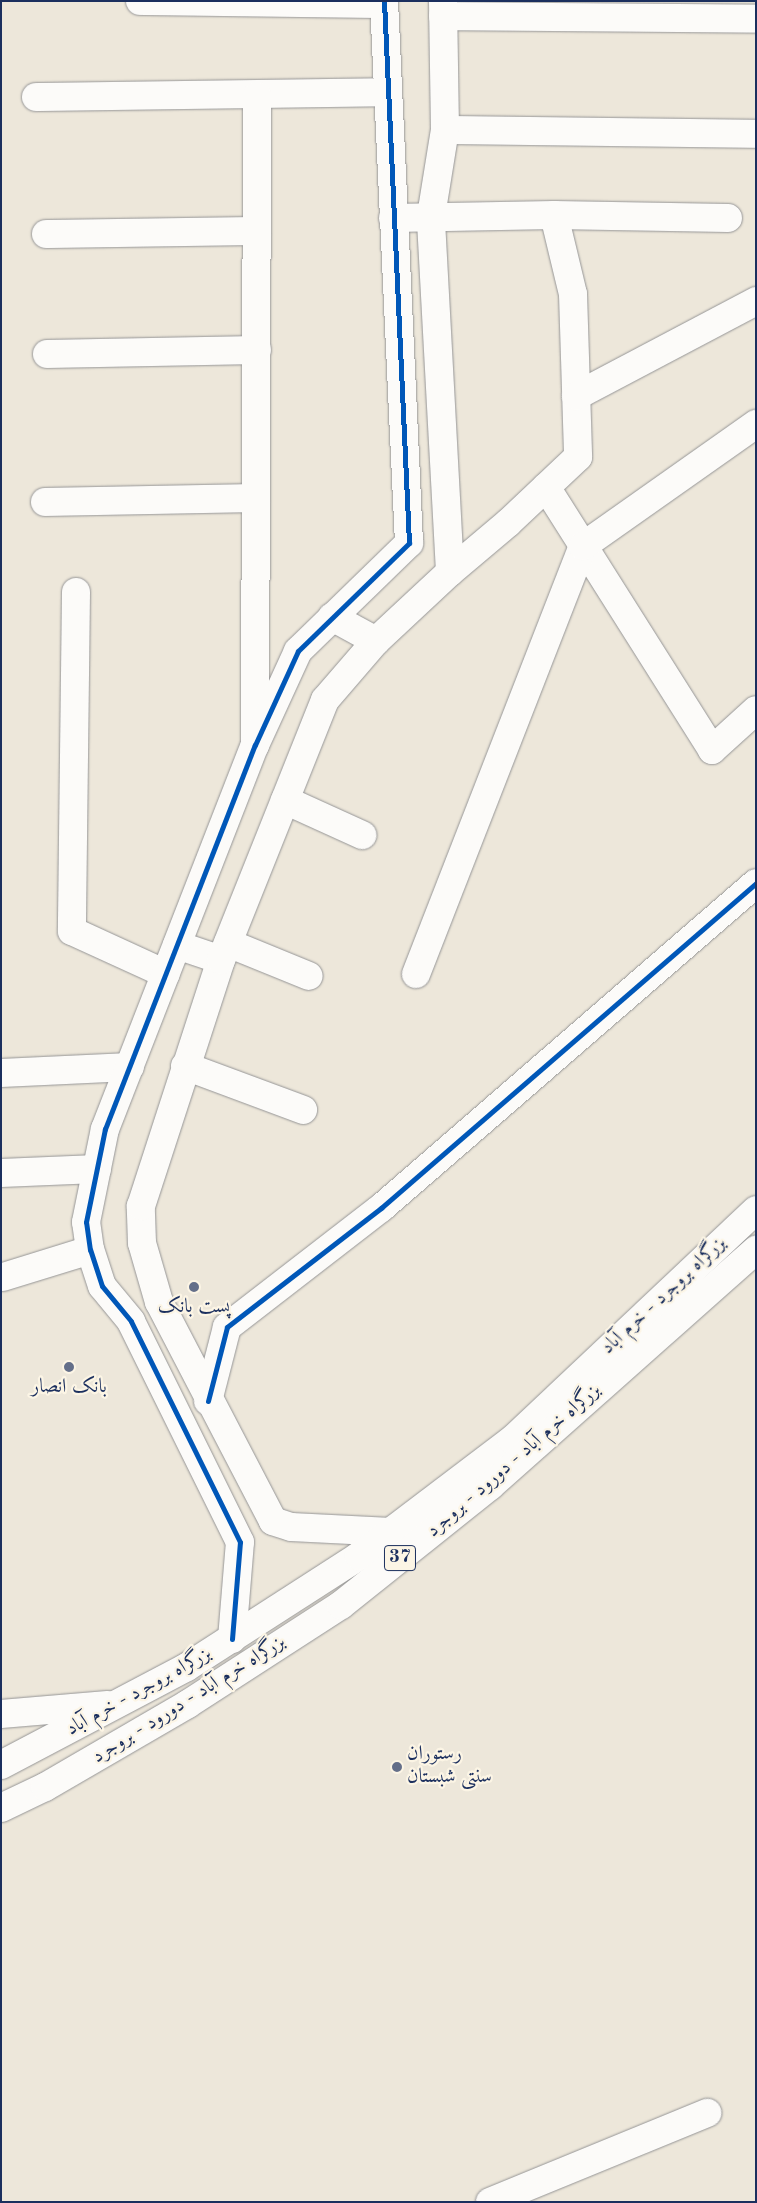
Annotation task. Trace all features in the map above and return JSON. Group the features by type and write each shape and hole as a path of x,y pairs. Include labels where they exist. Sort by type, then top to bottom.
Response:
{"main road":[{"path":"140,1 384,3 410,543 298,651 254,745 105,1129 86,1222 90,1250 102,1286 131,1321 240,1542 232,1639"},
{"path":"450,572 431,216 445,130 443,9 756,19"},
{"path":"36,97 257,96 387,92"},
{"path":"254,745 257,96"},
{"path":"445,130 755,134"},
{"path":"393,218 554,215 728,218"},
{"path":"391,1532 291,1527 273,1521 208,1401 159,1302 142,1243 141,1206 224,951 326,700 376,641 578,457 574,294 554,215"},
{"path":"46,234 257,231"},
{"path":"576,396 756,301"},
{"path":"47,354 256,350"},
{"path":"416,974 583,546 756,424"},
{"path":"546,488 712,750 756,710"},
{"path":"46,502 256,498"},
{"path":"76,592 72,931 166,974"},
{"path":"332,617 376,641"},
{"path":"285,800 362,834"},
{"path":"208,1401 227,1327 381,1208 756,883"},
{"path":"177,945 224,951 309,976"},
{"path":"185,1066 303,1110"},
{"path":"1,1073 130,1067"},
{"path":"1,1172 97,1169"},
{"name":"بزرگراه بروجرد - خرم آباد","path":"1,1765 119,1704 232,1639 391,1532 512,1440 756,1210"},
{"path":"3,1276 90,1250"},
{"name":"بزرگراه خرم آباد - دورود - بروجرد","path":"1,1808 45,1787 188,1704 342,1605 490,1486 756,1250"},
{"path":"1,1714 119,1704"},
{"name":"37","path":"1,1812 45,1787"},
{"path":"490,2202 707,2113"}],"cycle path":[{"path":"232,1639 240,1542 131,1321 102,1286 90,1250 86,1222 105,1129 255,745 298,651 409,543 384,1"},
{"path":"208,1401 227,1327 381,1208 756,883"}],"place":[{"name":"پست بانک","path":"194,1287"},
{"name":"بانک انصار","path":"69,1367"},
{"name":"رستوران سنتی شبستان","path":"397,1767"}]}
